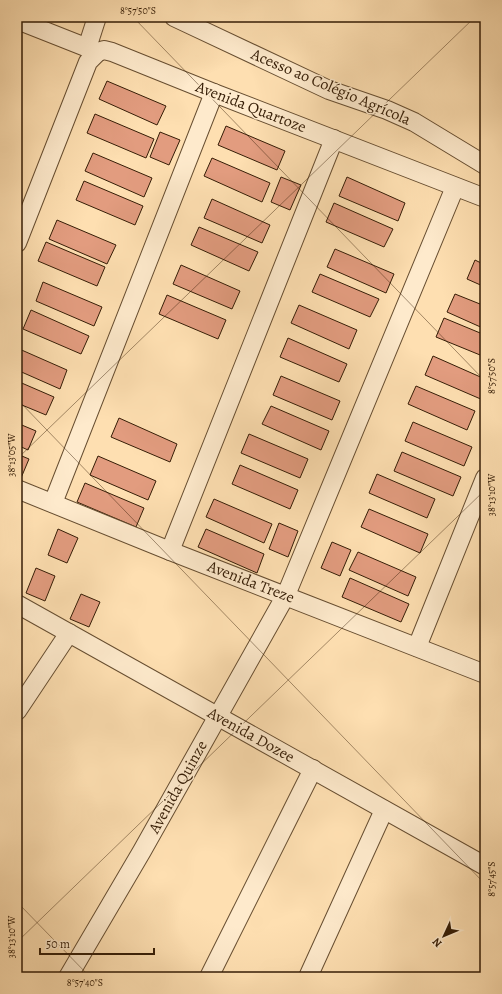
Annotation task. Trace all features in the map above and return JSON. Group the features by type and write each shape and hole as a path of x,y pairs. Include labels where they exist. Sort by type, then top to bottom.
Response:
{"street":[{"path":"17,243 93,50 96,17"},
{"name":"Acesso ao Colégio Agrícola","path":"174,17 329,90 386,110 414,122 485,165"},
{"name":"Avenida Quartoze","path":"17,20 93,50 112,52 485,198"},
{"path":"53,502 214,93"},
{"path":"170,551 334,139"},
{"name":"Avenida Quinze","path":"68,977 286,595 455,186"},
{"path":"417,647 485,478"},
{"name":"Avenida Treze","path":"17,489 53,502 170,551 286,595 485,674"},
{"name":"Avenida Dozee","path":"17,604 485,866"},
{"path":"17,711 69,633"},
{"path":"209,977 313,769"},
{"path":"308,977 384,810"}],"building":[{"path":"107,81 166,106 157,125 99,99"},
{"path":"95,114 154,139 146,158 87,133"},
{"path":"226,126 285,151 277,170 218,145"},
{"path":"160,132 180,140 169,165 150,157"},
{"path":"93,153 152,178 144,197 85,171"},
{"path":"212,158 270,183 262,202 204,176"},
{"path":"281,177 301,185 290,210 271,202"},
{"path":"347,177 405,203 398,221 339,196"},
{"path":"84,181 143,206 135,225 76,200"},
{"path":"212,199 270,225 262,243 204,218"},
{"path":"334,203 393,229 384,247 326,222"},
{"path":"57,220 116,245 107,264 49,239"},
{"path":"199,227 258,252 249,271 191,245"},
{"path":"46,242 105,267 97,286 38,261"},
{"path":"335,249 394,274 386,293 327,267"},
{"path":"475,260 485,265 485,287 467,279"},
{"path":"181,265 240,291 232,309 173,284"},
{"path":"320,274 379,299 370,317 312,292"},
{"path":"43,282 102,307 94,326 36,301"},
{"path":"455,294 485,306 485,329 447,312"},
{"path":"167,295 226,320 218,339 159,314"},
{"path":"299,305 357,330 349,349 291,323"},
{"path":"31,310 89,336 81,354 23,329"},
{"path":"444,318 485,335 485,357 436,337"},
{"path":"288,338 347,364 339,382 280,357"},
{"path":"17,348 67,370 60,389 17,370"},
{"path":"433,356 485,379 485,396 483,400 425,375"},
{"path":"281,376 340,401 332,420 273,395"},
{"path":"17,381 54,397 46,415 17,403"},
{"path":"416,386 475,411 467,430 408,404"},
{"path":"271,406 329,431 321,450 262,424"},
{"path":"119,418 177,444 170,462 111,437"},
{"path":"413,422 472,447 464,466 405,441"},
{"path":"17,423 36,431 28,450 17,445"},
{"path":"249,434 308,459 300,478 241,453"},
{"path":"402,452 461,477 453,496 394,471"},
{"path":"17,454 29,459 21,478 17,476"},
{"path":"98,456 156,481 148,500 90,475"},
{"path":"240,465 298,490 290,509 232,484"},
{"path":"377,474 435,499 427,518 369,493"},
{"path":"85,483 144,508 136,527 77,502"},
{"path":"214,499 272,524 264,543 206,517"},
{"path":"369,509 428,534 420,553 361,527"},
{"path":"279,523 298,531 288,557 269,549"},
{"path":"58,529 78,538 67,563 48,555"},
{"path":"206,529 264,554 257,573 198,547"},
{"path":"332,542 351,550 340,576 321,568"},
{"path":"358,552 416,577 408,596 349,570"},
{"path":"36,568 55,576 45,601 26,593"},
{"path":"350,578 409,604 401,622 342,597"},
{"path":"81,594 100,602 89,627 70,619"}]}
